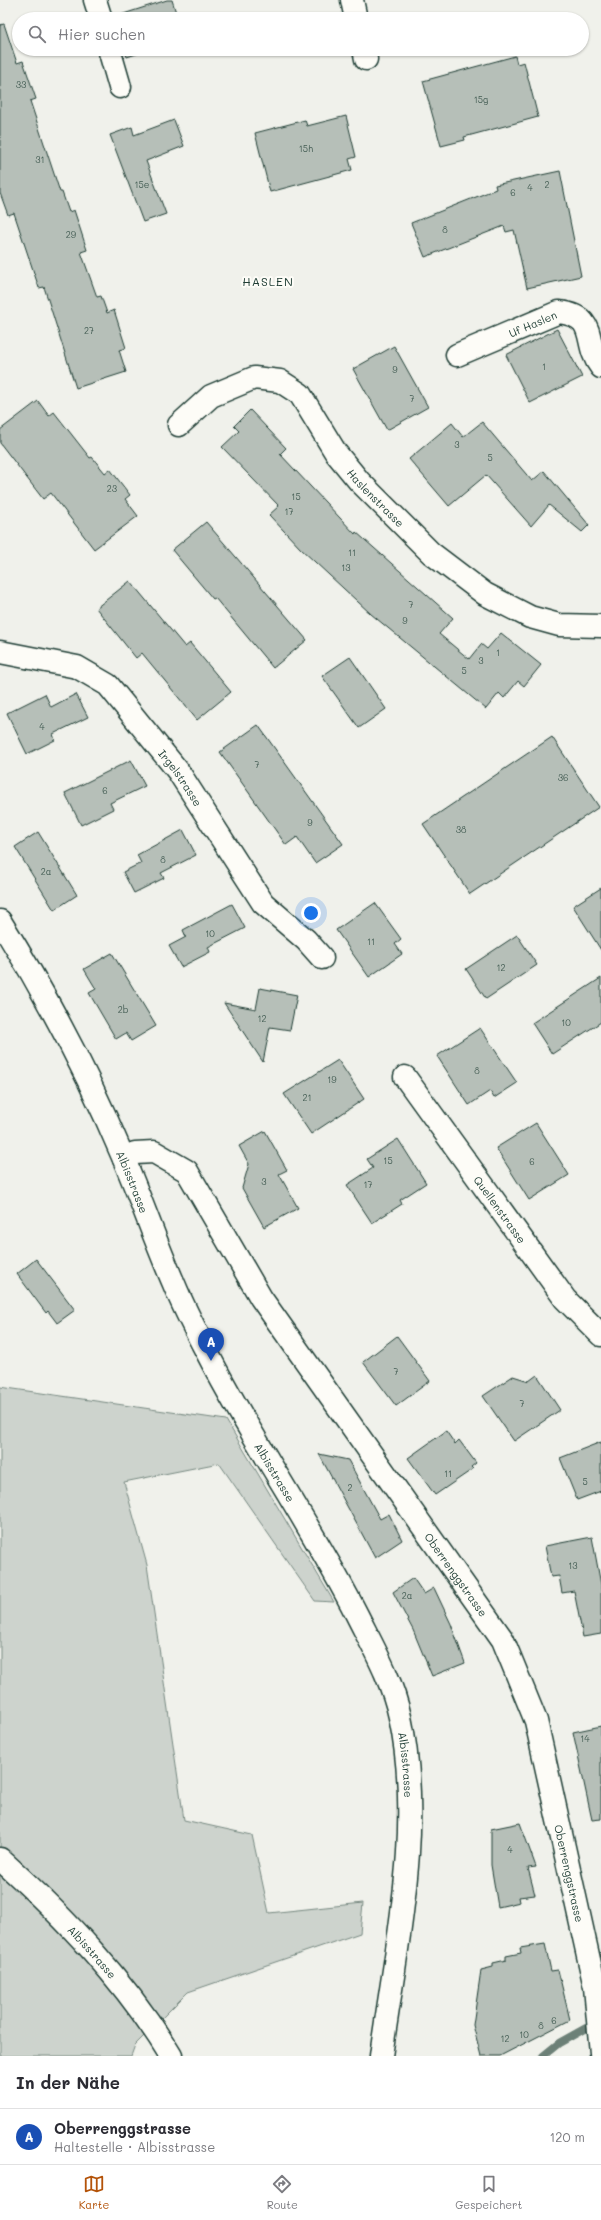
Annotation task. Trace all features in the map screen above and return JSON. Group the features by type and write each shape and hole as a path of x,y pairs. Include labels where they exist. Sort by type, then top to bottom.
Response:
{"street":[{"path":"95,0 99,12"},
{"path":"352,0 355,12"},
{"path":"111,56 120,87"},
{"name":"Uf Haslen","path":"457,355 559,312 574,314 585,323 593,353 601,367"},
{"name":"Haslenstrasse","path":"179,424 212,396 254,378 280,381 300,394 336,453 359,481 431,553 485,594 530,616 559,625 601,626"},
{"name":"Irgelstrasse","path":"0,652 77,667 108,685 178,772 263,903 306,940 322,958"},
{"name":"Albisstrasse","path":"0,921 25,961 78,1059 124,1158 174,1285 212,1361 345,1593 389,1680 400,1716 406,1754 409,1811 406,1872 381,2056"},
{"name":"Quellenstrasse","path":"405,1077 565,1299 601,1335"},
{"name":"Oberrenggstrasse","path":"124,1158 135,1153 154,1152 187,1171 261,1298 503,1640 536,1721 595,1987 601,2053"},
{"name":"Albisstrasse","path":"0,1859 36,1891 95,1952 133,1998 171,2056"}],"shaded area":[{"path":"0,1387 226,1420 334,1602 315,1601 219,1463 124,1482 147,1565 184,1820 252,1835 269,1913 363,1903 360,1933 188,1992 135,2045 131,2056 0,2056"}],"building":[{"path":"167,0 172,0 176,12 130,12"},
{"path":"4,24 12,48 12,56 15,56 17,63 23,61 36,99 30,101 60,192 62,192 69,212 74,210 87,250 81,252 97,297 101,296 107,313 114,310 126,348 119,350 126,372 76,388 44,287 39,288 14,213 8,215 0,193 0,25"},
{"path":"515,56 517,64 524,62 538,117 464,137 465,140 441,146 423,81"},
{"path":"346,116 356,157 349,159 352,170 270,192 255,133 305,120 307,126"},
{"path":"174,120 184,146 146,161 166,214 143,222 110,135 132,127 134,135"},
{"path":"560,171 581,276 527,288 514,230 506,232 504,226 425,257 411,223 496,189 495,185"},
{"path":"557,329 582,377 530,403 506,355"},
{"path":"394,346 428,407 387,430 353,369"},
{"path":"38,401 49,416 54,412 90,458 92,457 105,473 110,469 130,495 125,499 138,516 94,549 51,493 43,499 0,443 0,430"},
{"path":"250,410 286,448 280,454 355,534 356,532 453,618 439,634 469,659 481,644 487,649 501,633 541,665 524,686 518,681 504,698 499,693 486,709 371,614 301,549 269,515 279,506 222,447 239,431 234,426"},
{"path":"482,422 532,481 544,471 589,525 582,532 549,505 531,526 486,475 449,506 409,459 452,423 463,437"},
{"path":"206,522 307,640 273,668 215,598 213,599 172,550"},
{"path":"130,581 185,647 190,643 231,692 197,720 142,653 136,658 96,608"},
{"path":"350,657 386,709 359,728 322,676"},
{"path":"45,694 51,707 76,694 88,717 53,734 55,740 27,754 7,713"},
{"path":"258,725 343,844 315,863 297,837 286,845 220,752"},
{"path":"552,737 599,807 470,894 423,824"},
{"path":"131,760 145,786 110,803 113,809 81,825 65,793"},
{"path":"183,830 196,855 161,873 164,878 134,893 123,872 141,863 137,855"},
{"path":"38,832 77,895 54,910 15,847"},
{"path":"601,888 601,950 573,906"},
{"path":"375,903 401,939 395,944 402,954 369,977 336,930"},
{"path":"232,904 245,928 208,947 210,952 181,967 169,946 186,937 183,930"},
{"path":"517,935 537,965 486,999 466,969"},
{"path":"112,953 156,1026 131,1041 126,1033 116,1039 89,993 96,989 84,969"},
{"path":"601,978 601,1022 552,1054 532,1023"},
{"path":"260,988 297,995 290,1030 270,1027 263,1062 224,1003 256,1009"},
{"path":"480,1028 517,1083 494,1098 490,1091 469,1105 437,1056"},
{"path":"338,1060 364,1099 311,1134 284,1094"},
{"path":"536,1123 569,1175 529,1200 496,1148"},
{"path":"265,1131 287,1170 279,1174 298,1208 264,1227 242,1188 249,1164 239,1146"},
{"path":"398,1139 426,1183 400,1200 402,1204 372,1223 347,1185 373,1168 367,1159"},
{"path":"36,1259 75,1310 57,1323 48,1311 46,1313 17,1274"},
{"path":"397,1336 430,1381 396,1406 363,1362"},
{"path":"537,1375 560,1410 514,1441 483,1396 513,1376 529,1381"},
{"path":"446,1431 455,1444 459,1440 476,1463 471,1467 473,1469 435,1495 408,1458"},
{"path":"601,1442 601,1491 577,1500 560,1458"},
{"path":"319,1454 348,1460 380,1519 389,1514 402,1540 375,1558"},
{"path":"592,1537 601,1585 601,1634 583,1637 574,1591 562,1593 559,1576 551,1577 545,1546"},
{"path":"413,1578 424,1594 434,1588 451,1624 465,1663 432,1676 413,1630 393,1592"},
{"path":"601,1726 601,1819 592,1820 573,1732"},
{"path":"520,1823 536,1867 528,1868 535,1895 519,1897 520,1902 498,1907 491,1865 491,1829"},
{"path":"545,1944 551,1971 558,1970 570,2020 500,2056 481,2056 473,2025 481,1970 493,1967 493,1963 506,1960 506,1956 521,1953 520,1948"}],"waterway":[{"path":"543,2056 559,2043 586,2028"}],"place":[{"name":"Oberrenggstrasse","path":"211,1361"}],"district":[{"name":"HASLEN","path":"268,281"}]}
